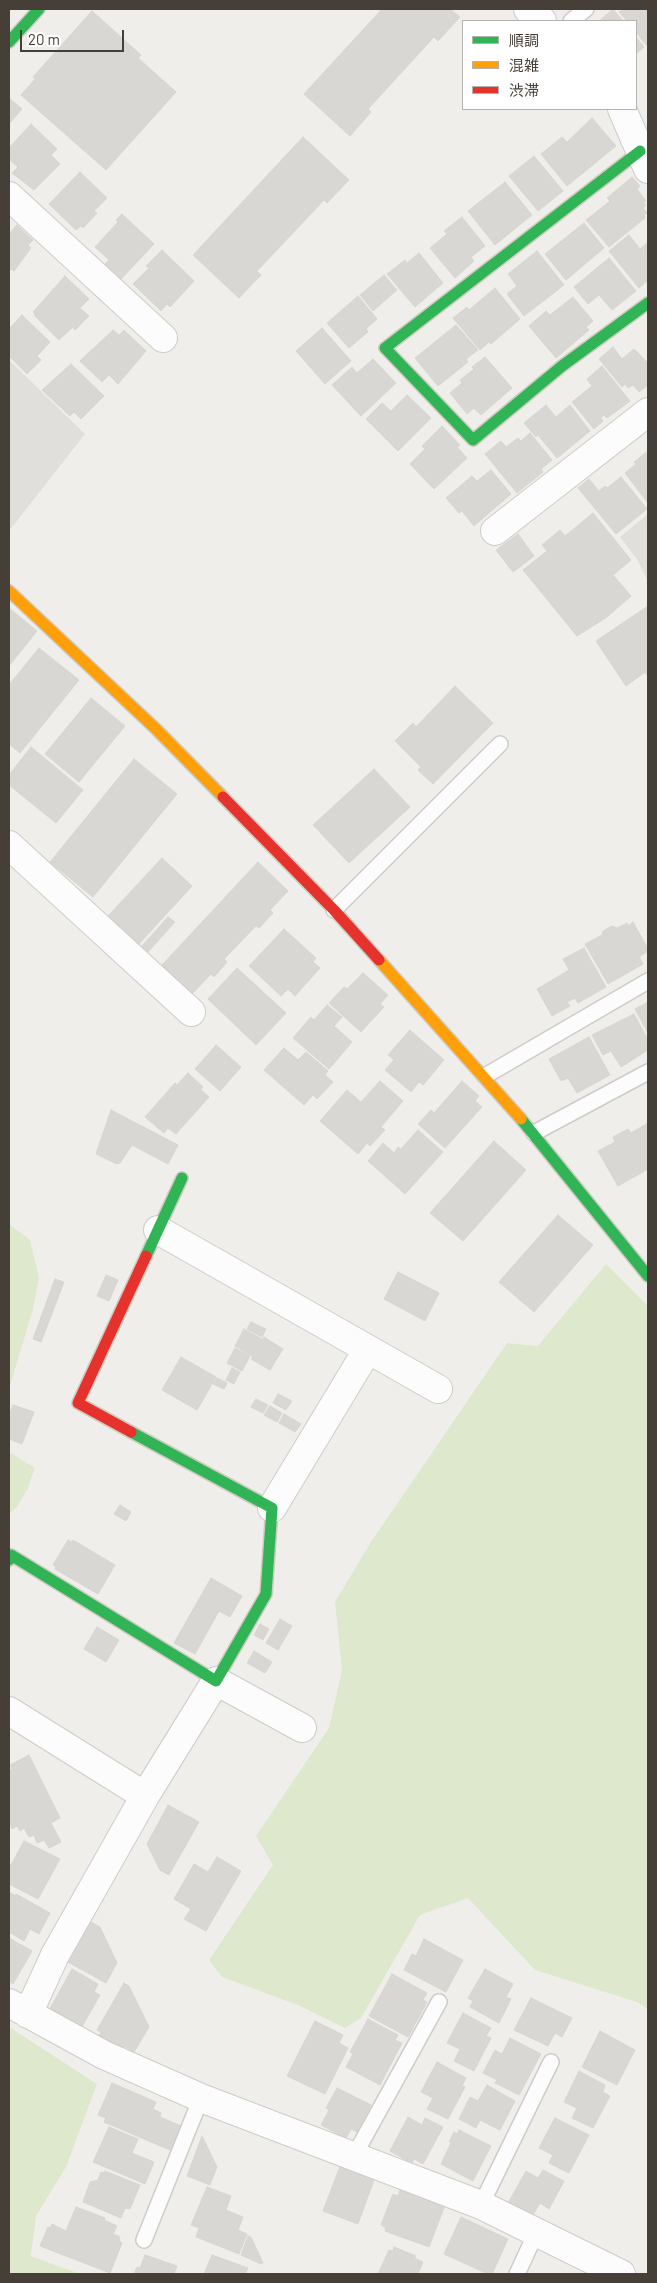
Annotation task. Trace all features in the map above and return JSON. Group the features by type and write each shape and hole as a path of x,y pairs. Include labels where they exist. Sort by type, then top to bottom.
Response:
{"street":[{"path":"9,42 39,9"},
{"path":"528,9 541,20"},
{"path":"622,110 644,160 385,348 473,440 562,366 648,303"},
{"path":"9,196 163,338"},
{"path":"495,531 648,412"},
{"path":"9,591 157,730 334,910 485,1076 534,1133 648,1276"},
{"path":"9,845 191,1012"},
{"path":"182,1178 78,1403 272,1508"},
{"path":"158,1230 438,1389"},
{"path":"368,1349 272,1508 266,1594 216,1681 145,1796 55,1955 18,2009 104,2055 201,2098 481,2205 622,2274"},
{"path":"9,1560 11,1555 216,1681 302,1728"},
{"path":"9,1711 145,1796"}],"lane":[{"path":"572,20 586,9"},
{"path":"334,910 500,744"},
{"path":"485,1076 648,981"},
{"path":"534,1133 648,1072"},
{"path":"633,1259 648,1250"},
{"path":"354,2156 439,2002"},
{"path":"481,2205 551,2062"},
{"path":"144,2240 201,2098"},
{"path":"517,2274 536,2233"}],"green space":[{"path":"9,1224 30,1240 39,1278 33,1309 9,1389"},
{"path":"606,1264 648,1306 648,2009 637,2002 535,1970 468,1898 420,1915 361,2018 345,2028 298,2005 222,1977 209,1960 273,1865 256,1836 329,1728 342,1670 335,1602 371,1542 507,1343 538,1346"},
{"path":"9,1452 35,1468 27,1490 17,1507 9,1514"},
{"path":"9,2027 97,2084 66,2167 36,2216 31,2256 80,2274 9,2274"}],"shaded area":[{"path":"9,360 85,434 9,531"},
{"path":"648,514 648,582 637,559 620,537"}],"building":[{"path":"382,9 450,9 460,17 438,41 434,37 368,109 371,112 350,136 304,94"},
{"path":"613,9 622,20 600,20"},
{"path":"624,9 648,9 648,43 646,45 637,33 637,20 626,20 619,12"},
{"path":"92,11 141,55 138,58 176,92 106,170 21,95 35,79 33,77"},
{"path":"637,38 644,47 637,53"},
{"path":"9,98 22,109 9,124"},
{"path":"592,118 616,146 567,186 541,154 562,137 567,142"},
{"path":"31,124 57,149 51,155 60,164 34,190 12,173 18,167 9,159 9,148"},
{"path":"303,137 349,180 327,203 324,200 257,271 261,275 239,298 193,255"},
{"path":"534,156 563,191 538,211 509,176"},
{"path":"80,172 107,198 94,211 97,213 83,228 81,226 76,230 49,204"},
{"path":"632,177 640,186 637,189 646,201 643,203 646,205 643,208 647,213 644,216 645,218 609,247 586,220 610,201 607,198"},
{"path":"505,182 532,215 495,245 468,211"},
{"path":"122,214 154,244 121,279 105,264 109,260 95,247 118,222 116,220"},
{"path":"462,217 485,246 471,257 474,261 455,278 430,248 447,234 444,231"},
{"path":"584,223 604,248 566,280 545,254"},
{"path":"17,225 33,240 28,245 31,248 14,271 11,269 9,271 9,234"},
{"path":"629,235 640,249 648,242 648,280 639,288 609,251"},
{"path":"162,250 194,281 170,307 167,304 161,311 133,284 149,268 146,266"},
{"path":"537,251 564,285 524,316 507,294 517,286 508,274"},
{"path":"419,253 443,283 415,307 387,274 405,260 407,263"},
{"path":"609,258 636,291 612,310 599,295 588,304 574,287"},
{"path":"384,275 397,290 373,311 360,295"},
{"path":"65,276 89,299 80,308 89,316 75,330 73,327 59,340 33,312"},
{"path":"495,288 520,319 491,344 489,342 480,350 453,318 467,307 469,310"},
{"path":"358,296 377,319 366,329 368,332 349,348 327,323"},
{"path":"573,297 593,321 586,327 589,330 556,358 529,326 546,311 550,315"},
{"path":"22,315 50,342 37,356 41,360 27,374 9,356 9,329"},
{"path":"456,325 478,350 466,359 468,362 438,386 415,358"},
{"path":"322,328 351,361 325,384 296,351"},
{"path":"113,330 119,335 124,330 146,351 118,384 109,375 102,382 80,361"},
{"path":"613,347 622,359 634,349 648,363 648,385 639,392 633,385 628,388 625,384 622,387 599,359"},
{"path":"485,357 512,388 481,415 474,408 467,414 450,393 462,383 460,380 474,369 472,367"},
{"path":"373,359 396,383 361,416 332,385 352,367 357,373"},
{"path":"71,364 104,396 81,419 74,412 70,416 42,390"},
{"path":"602,366 630,401 607,418 604,415 601,418 603,421 594,429 572,402 592,386 587,379"},
{"path":"407,395 431,418 398,451 366,419 382,403 391,411"},
{"path":"546,405 556,417 570,405 590,431 557,458 538,435 536,437 524,423"},
{"path":"442,426 460,445 457,447 467,458 434,489 410,464 425,449 422,446"},
{"path":"530,433 552,460 541,469 543,472 517,493 485,454 501,441 506,447 518,438 521,441"},
{"path":"648,451 648,503 625,473 636,464 634,462"},
{"path":"491,470 511,494 474,526 462,511 459,513 446,498 472,476 477,481"},
{"path":"621,477 647,509 616,534 578,488 589,479 599,491 605,486 607,488"},
{"path":"593,513 631,560 613,575 631,596 607,617 577,636 523,570 547,551 542,545 560,530 565,536"},
{"path":"518,534 534,556 513,572 496,550"},
{"path":"648,606 648,677 645,672 626,686 596,641"},
{"path":"9,608 37,631 9,666"},
{"path":"39,648 79,680 20,753 9,744 9,685"},
{"path":"455,686 493,723 433,784 418,770 421,767 395,741 413,723 416,727"},
{"path":"91,698 125,726 79,782 45,754"},
{"path":"31,747 83,790 56,823 9,785 9,775"},
{"path":"134,759 177,794 93,897 50,862"},
{"path":"374,769 410,807 349,863 313,825"},
{"path":"162,858 192,886 139,944 108,916"},
{"path":"258,862 288,891 270,910 273,913 259,928 256,926 224,959 227,962 214,977 211,974 192,994 162,965"},
{"path":"168,917 175,922 147,953 141,947"},
{"path":"633,922 648,949 639,957 643,964 608,984 585,944 602,935 603,931 612,926 617,928 627,923 628,926"},
{"path":"284,929 316,958 313,962 320,968 295,996 288,989 281,996 249,966"},
{"path":"584,948 606,987 578,1003 575,998 567,1002 570,1006 552,1016 537,989 569,970 563,959"},
{"path":"237,968 286,1013 256,1045 208,999"},
{"path":"363,973 388,995 380,1004 384,1007 361,1032 329,1003 344,987 347,989"},
{"path":"648,1002 648,1033 635,1009"},
{"path":"327,1005 342,1017 334,1026 352,1042 329,1069 293,1038 311,1017 314,1020"},
{"path":"634,1014 648,1040 648,1050 621,1067 611,1051 603,1055 592,1035"},
{"path":"410,1030 444,1060 423,1085 419,1082 411,1092 385,1070 394,1060 388,1055"},
{"path":"589,1037 610,1075 577,1093 568,1078 561,1081 549,1059"},
{"path":"216,1045 241,1067 220,1091 195,1069"},
{"path":"284,1048 298,1060 306,1052 328,1071 325,1075 333,1082 317,1099 313,1095 304,1105 264,1070"},
{"path":"188,1073 203,1087 201,1090 209,1097 176,1134 168,1128 164,1133 145,1117 175,1083 177,1085"},
{"path":"380,1081 403,1101 381,1127 385,1130 370,1146 367,1143 358,1154 320,1121 347,1090 361,1102"},
{"path":"462,1081 479,1096 475,1101 482,1107 445,1148 418,1124 431,1110 434,1113"},
{"path":"111,1110 178,1145 168,1164 132,1145 120,1163 117,1164 96,1154"},
{"path":"648,1123 648,1169 618,1186 598,1151 615,1142 613,1137 628,1129 631,1133"},
{"path":"418,1130 443,1152 405,1194 368,1161 383,1143 394,1153 398,1147 401,1149"},
{"path":"494,1141 526,1170 463,1241 430,1213"},
{"path":"558,1215 593,1245 534,1312 499,1282"},
{"path":"398,1272 439,1293 425,1321 384,1299"},
{"path":"106,1275 118,1280 109,1301 97,1296"},
{"path":"55,1279 64,1282 41,1342 33,1339"},
{"path":"251,1322 266,1329 262,1337 247,1329"},
{"path":"244,1329 262,1339 252,1356 235,1346"},
{"path":"264,1337 283,1349 270,1370 251,1359"},
{"path":"235,1348 250,1356 242,1371 227,1363"},
{"path":"181,1357 216,1377 197,1410 162,1390"},
{"path":"232,1368 240,1372 234,1384 226,1380"},
{"path":"217,1378 227,1383 224,1389 213,1384"},
{"path":"278,1394 292,1401 286,1410 273,1403"},
{"path":"256,1399 268,1405 263,1413 251,1407"},
{"path":"13,1405 34,1412 22,1444 9,1439 9,1416"},
{"path":"270,1406 282,1413 277,1422 264,1415"},
{"path":"284,1414 301,1424 295,1432 279,1423"},
{"path":"120,1505 131,1512 126,1521 114,1514"},
{"path":"68,1540 72,1542 73,1540 115,1565 98,1594 55,1569 56,1566 53,1565"},
{"path":"211,1578 242,1596 230,1617 219,1611 195,1654 174,1643"},
{"path":"280,1619 292,1626 278,1650 266,1643"},
{"path":"260,1624 269,1629 263,1640 254,1635"},
{"path":"97,1627 119,1640 106,1662 84,1649"},
{"path":"254,1651 272,1662 265,1673 247,1663"},
{"path":"29,1755 60,1818 51,1823 61,1842 49,1848 44,1840 37,1843 34,1835 29,1837 24,1828 20,1831 17,1826 12,1829 9,1821 9,1771 12,1769 10,1765"},
{"path":"168,1805 199,1822 169,1875 160,1870 147,1844"},
{"path":"24,1841 60,1859 38,1899 9,1884 9,1864 11,1865"},
{"path":"217,1857 241,1871 206,1931 184,1919 191,1909 174,1899 194,1864 208,1872"},
{"path":"11,1893 50,1913 39,1934 30,1929 24,1941 9,1932 9,1897"},
{"path":"89,1921 100,1927 117,1963 106,1983 66,1961"},
{"path":"9,1938 32,1951 13,1984 9,1981"},
{"path":"424,1939 463,1960 446,1992 404,1970 412,1954 416,1956"},
{"path":"72,1969 98,1984 94,1992 100,1995 79,2032 47,2014"},
{"path":"485,1969 513,1984 506,1997 511,1999 499,2023 470,2007 473,2001 468,1998"},
{"path":"392,1974 427,1993 423,2000 427,2002 408,2037 369,2016"},
{"path":"124,1983 129,1986 149,2027 134,2052 124,2046 120,2055 96,2041 101,2032 97,2030"},
{"path":"531,1998 572,2018 562,2037 555,2033 548,2046 514,2030"},
{"path":"463,2013 491,2028 486,2036 491,2038 474,2071 454,2061 460,2049 447,2043"},
{"path":"368,2019 398,2035 395,2040 402,2043 380,2085 346,2067 353,2054 350,2052"},
{"path":"315,2021 343,2035 339,2043 348,2048 325,2094 287,2076"},
{"path":"600,2031 635,2050 617,2085 582,2067"},
{"path":"510,2038 541,2054 519,2095 495,2083 497,2080 483,2073 495,2050 502,2054"},
{"path":"437,2062 466,2078 462,2086 465,2087 448,2119 427,2109 433,2098 421,2092"},
{"path":"579,2071 605,2085 603,2092 610,2096 593,2128 572,2118 577,2108 564,2102"},
{"path":"112,2083 156,2102 153,2109 161,2113 160,2117 181,2126 170,2150 104,2122 106,2118 98,2115"},
{"path":"487,2085 515,2101 500,2130 480,2120 476,2128 459,2119 470,2097 478,2101"},
{"path":"337,2088 371,2105 357,2132 351,2129 346,2138 321,2125 329,2110 326,2108"},
{"path":"408,2117 422,2125 425,2118 443,2127 423,2164 414,2159 412,2163 390,2151"},
{"path":"555,2118 589,2135 569,2173 549,2163 553,2155 539,2148"},
{"path":"109,2127 138,2139 132,2153 154,2162 145,2184 93,2162"},
{"path":"459,2130 491,2146 473,2181 441,2164 454,2132 457,2134"},
{"path":"202,2136 217,2167 210,2185 187,2176"},
{"path":"341,2164 375,2177 358,2224 323,2211"},
{"path":"543,2170 564,2181 549,2209 540,2203 533,2215 508,2203 526,2171 538,2178"},
{"path":"105,2171 140,2185 130,2209 125,2208 121,2218 83,2202 90,2182 98,2180 101,2172 105,2173"},
{"path":"207,2187 231,2196 226,2210 243,2217 238,2230 247,2234 239,2254 196,2237 199,2228 191,2225"},
{"path":"401,2188 445,2205 429,2247 385,2231 386,2228 381,2225 393,2194 398,2196"},
{"path":"76,2207 105,2218 104,2220 117,2226 113,2234 120,2237 119,2241 122,2243 110,2273 40,2246 48,2227 50,2228 52,2224 66,2231"},
{"path":"461,2217 508,2239 492,2274 488,2274 444,2254"},
{"path":"248,2236 251,2237 263,2263 261,2264 241,2255"},
{"path":"394,2247 416,2256 414,2258 423,2262 418,2274 378,2274 389,2250 393,2251"},
{"path":"145,2255 177,2266 174,2274 134,2274 137,2267 140,2268"},
{"path":"212,2255 248,2268 245,2274 204,2274"}],"traffic: fast":[{"path":"9,42 39,9"},
{"path":"640,151 385,348 473,440 562,366 648,303"},
{"path":"521,1119 648,1276"},
{"path":"146,1256 182,1178"},
{"path":"9,1560 11,1555 216,1681 266,1594 272,1508 131,1432"}],"traffic: slow":[{"path":"9,591 157,730 223,797"},
{"path":"379,960 521,1119"}],"traffic: jam":[{"path":"223,797 334,910 379,960"},
{"path":"131,1432 78,1403 146,1256"}]}
